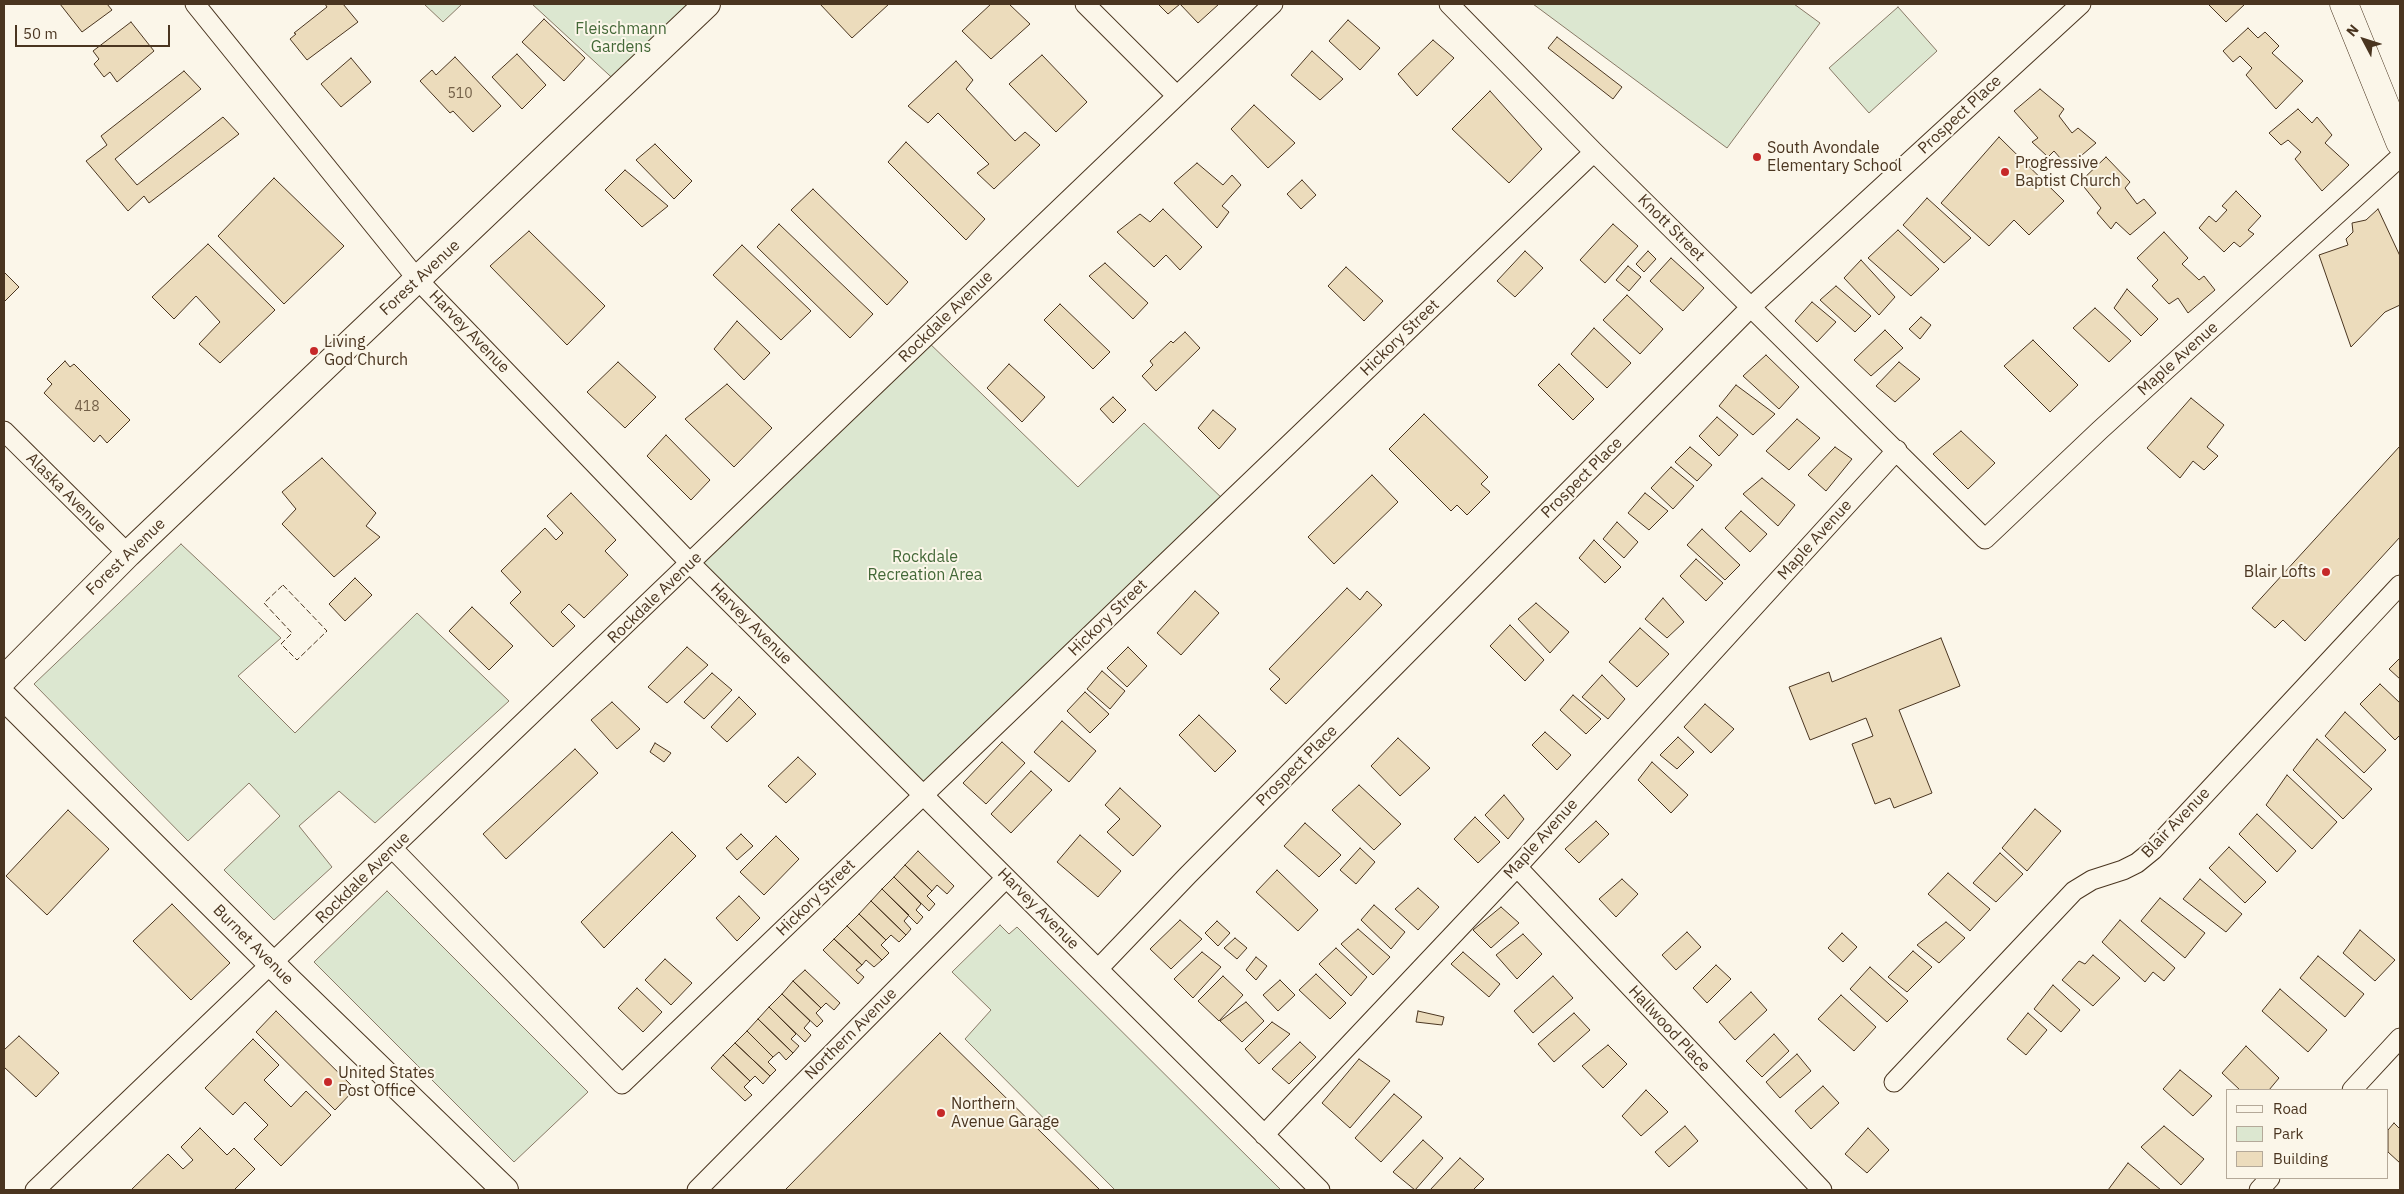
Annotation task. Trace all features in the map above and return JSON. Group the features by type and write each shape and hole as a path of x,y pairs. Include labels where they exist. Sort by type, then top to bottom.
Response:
{"main road":[{"path":"2344,4 2400,142"}],"street":[{"name":"Harvey Avenue","path":"195,4 418,280 691,564 1320,1190"},
{"name":"Forest Avenue","path":"4,679 128,554 707,4"},
{"path":"1085,4 1176,95"},
{"name":"Rockdale Avenue","path":"36,1190 1273,4"},
{"name":"Knott Street","path":"1449,4 1594,152 1897,450"},
{"name":"Prospect Place","path":"1098,969 1188,875 1751,307 2081,4"},
{"name":"Hickory Street","path":"393,849 622,1084 1594,152"},
{"name":"Maple Avenue","path":"1264,1135 1516,867 1897,450 1986,539 2100,430 2400,157"},
{"name":"Alaska Avenue","path":"4,431 128,554"},
{"name":"Blair Avenue","path":"1894,1082 2074,891 2092,880 2123,870 2137,863 2153,850 2400,585"},
{"name":"Burnet Avenue","path":"4,697 273,964 505,1190"},
{"name":"Hallwood Place","path":"1516,867 1822,1190"},
{"name":"Northern Avenue","path":"697,1190 1006,878"},
{"path":"2353,1089 2400,1038"},
{"path":"2259,1190 2269,1179"}],"green space":[{"path":"424,4 462,4 443,22"},
{"name":"Fleischmann Gardens","path":"532,4 707,4 621,86"},
{"path":"1533,4 1794,4 1820,23 1727,148"},
{"path":"1898,7 1937,51 1869,113 1829,68"},
{"name":"Rockdale Recreation Area","path":"924,338 1078,487 1144,423 1227,503 923,796 691,564"},
{"path":"181,544 281,638 238,676 295,733 417,613 509,701 375,823 339,791 299,826 332,867 274,920 224,870 280,816 249,783 188,841 34,684"},
{"path":"387,891 588,1092 514,1162 314,962"},
{"path":"1000,925 1009,934 1017,927 1281,1190 1115,1190 965,1039 991,1010 952,972"}],"building":[{"path":"60,4 107,4 112,10 82,32"},
{"path":"325,4 343,4 358,22 307,60 290,39 296,34 294,33 327,7"},
{"path":"820,4 889,4 852,38"},
{"path":"991,4 1009,4 1030,24 991,59 962,31"},
{"path":"1158,4 1180,4 1168,14"},
{"path":"1180,4 1219,4 1198,23"},
{"path":"2208,4 2245,4 2226,22"},
{"path":"544,19 585,58 564,81 522,42"},
{"path":"1348,20 1380,48 1360,70 1329,41"},
{"path":"131,22 154,51 117,82 110,72 104,77 94,64 99,59 93,51"},
{"path":"2248,28 2258,38 2265,32 2279,46 2272,53 2303,81 2276,109 2246,75 2252,68 2240,56 2233,62 2223,51"},
{"path":"1557,37 1622,87 1613,99 1548,48"},
{"path":"1433,40 1454,58 1417,96 1398,74"},
{"path":"1312,51 1343,79 1320,100 1291,75"},
{"path":"517,54 546,85 522,109 492,77"},
{"path":"1042,55 1087,102 1056,132 1009,84"},
{"path":"455,57 501,106 473,132 453,111 450,113 420,81 432,70 436,75"},
{"path":"351,58 371,82 341,107 321,84"},
{"path":"956,61 973,80 966,89 1015,141 1025,132 1040,145 994,189 977,173 989,164 938,113 928,123 908,106"},
{"path":"184,71 201,89 115,159 137,185 223,117 239,134 149,203 144,196 128,211 86,161 107,145 101,136"},
{"path":"2040,89 2064,109 2059,116 2072,133 2078,128 2096,143 2068,167 2054,151 2048,157 2032,142 2038,138 2014,111"},
{"path":"1490,91 1542,149 1509,183 1452,129"},
{"path":"1254,105 1295,143 1268,168 1231,129"},
{"path":"2298,109 2312,123 2317,117 2332,135 2325,143 2349,165 2322,191 2295,159 2301,152 2288,140 2281,145 2269,133"},
{"path":"1999,137 2064,201 2029,235 2014,220 1989,246 1941,203"},
{"path":"906,142 985,219 966,240 888,162"},
{"path":"655,144 692,181 674,199 636,160"},
{"path":"2106,157 2130,182 2125,188 2137,204 2144,199 2156,213 2130,235 2116,222 2111,229 2097,213 2101,208 2080,182"},
{"path":"1197,163 1223,185 1232,175 1241,185 1222,206 1229,212 1217,228 1174,183"},
{"path":"625,170 668,206 642,227 605,190"},
{"path":"274,178 344,246 284,304 218,236"},
{"path":"1302,180 1316,195 1301,209 1287,194"},
{"path":"813,189 908,282 887,305 791,210"},
{"path":"2236,191 2261,216 2248,230 2254,234 2240,247 2234,242 2224,252 2199,228 2209,216 2216,222 2227,210 2222,206"},
{"path":"1927,198 1971,238 1944,263 1903,225"},
{"path":"1163,209 1202,247 1180,270 1166,255 1154,267 1117,232 1140,214 1150,222"},
{"path":"2378,209 2400,256 2400,305 2385,312 2351,347 2319,255 2348,245 2346,239 2353,232 2352,223 2366,220"},
{"path":"779,224 873,314 850,338 757,247"},
{"path":"1613,224 1638,246 1605,283 1580,260"},
{"path":"1898,230 1939,269 1911,296 1868,258"},
{"path":"529,231 605,306 567,345 490,266"},
{"path":"2164,232 2188,258 2182,264 2199,280 2204,276 2215,290 2188,313 2178,298 2169,304 2152,286 2158,280 2137,258"},
{"path":"208,244 275,310 220,363 199,344 220,322 196,296 174,319 152,297"},
{"path":"742,245 811,311 781,340 713,275"},
{"path":"1525,251 1543,268 1515,297 1497,281"},
{"path":"1648,251 1656,259 1644,272 1636,264"},
{"path":"1671,258 1704,288 1683,311 1650,281"},
{"path":"1861,260 1895,297 1879,315 1844,278"},
{"path":"1105,263 1148,303 1133,319 1089,276"},
{"path":"1628,266 1641,277 1629,291 1616,280"},
{"path":"1346,267 1383,301 1364,321 1328,286"},
{"path":"4,272 19,287 4,302"},
{"path":"1836,286 1871,316 1855,332 1820,300"},
{"path":"2127,289 2158,319 2141,336 2114,308"},
{"path":"1627,295 1663,329 1640,354 1603,320"},
{"path":"1812,302 1836,322 1817,342 1795,321"},
{"path":"1060,304 1110,352 1093,369 1044,320"},
{"path":"2095,308 2131,341 2109,362 2073,328"},
{"path":"1921,317 1931,325 1920,339 1909,329"},
{"path":"737,321 770,353 744,380 714,349"},
{"path":"1594,328 1631,363 1607,388 1571,354"},
{"path":"1885,330 1903,348 1871,376 1854,360"},
{"path":"1185,332 1200,348 1156,391 1142,376 1153,365 1150,361 1171,341 1173,343"},
{"path":"2033,340 2078,385 2050,412 2004,366"},
{"path":"1766,355 1799,387 1779,409 1743,376"},
{"path":"65,361 70,367 74,364 130,420 107,443 100,435 94,442 44,393 52,384 47,379"},
{"path":"618,362 656,397 625,428 587,392"},
{"path":"1899,362 1920,379 1895,402 1876,386"},
{"path":"1009,364 1045,397 1022,422 987,388"},
{"path":"1559,364 1594,399 1573,420 1538,385"},
{"path":"727,384 772,428 734,467 685,419"},
{"path":"1736,385 1775,414 1753,435 1719,406"},
{"path":"1113,397 1126,410 1113,423 1100,409"},
{"path":"2191,398 2224,425 2207,447 2218,456 2204,470 2193,461 2180,478 2147,448"},
{"path":"1213,410 1236,429 1219,449 1198,428"},
{"path":"1424,414 1488,477 1481,484 1490,492 1467,515 1457,505 1451,511 1389,449"},
{"path":"1717,417 1738,435 1719,456 1699,436"},
{"path":"1797,419 1820,438 1789,470 1766,451"},
{"path":"1961,431 1995,463 1968,489 1933,454"},
{"path":"666,435 710,480 691,500 647,456"},
{"name":"Blair Lofts","path":"2400,446 2400,537 2305,641 2283,620 2275,628 2252,608"},
{"path":"1690,447 1712,465 1697,481 1675,462"},
{"path":"1835,447 1852,459 1826,491 1808,475"},
{"path":"322,458 376,513 366,526 380,537 334,577 282,524 296,509 282,492"},
{"path":"1671,467 1694,486 1673,509 1651,488"},
{"path":"1372,475 1398,502 1334,564 1308,537"},
{"path":"1762,478 1795,505 1778,526 1743,494"},
{"path":"571,493 616,540 605,551 628,575 584,618 569,604 561,612 575,626 553,647 510,603 521,592 501,571 545,528 556,540 563,533 547,516"},
{"path":"1645,493 1668,511 1649,530 1628,513"},
{"path":"1741,511 1767,534 1750,552 1725,528"},
{"path":"1617,522 1638,542 1624,558 1603,539"},
{"path":"1702,529 1740,565 1725,580 1687,545"},
{"path":"1594,540 1621,567 1605,583 1579,558"},
{"path":"1696,559 1723,583 1706,601 1680,576"},
{"path":"355,578 372,595 345,621 329,604"},
{"path":"1347,588 1360,600 1367,591 1382,605 1286,704 1270,689 1280,679 1269,669"},
{"path":"1195,591 1219,613 1181,655 1157,633"},
{"path":"1663,598 1684,622 1667,638 1645,619"},
{"path":"1536,603 1569,632 1550,653 1518,619"},
{"path":"472,607 513,646 489,670 449,631"},
{"path":"1510,625 1544,660 1525,681 1490,646"},
{"path":"1640,628 1669,654 1637,687 1609,662"},
{"path":"1941,638 1960,686 1899,710 1932,793 1894,808 1890,798 1875,804 1852,744 1873,736 1866,718 1810,740 1789,687 1829,672 1832,682"},
{"path":"687,647 708,665 667,703 648,687"},
{"path":"1128,647 1147,666 1127,687 1107,668"},
{"path":"2400,658 2400,679 2389,669"},
{"path":"1102,671 1125,691 1110,709 1087,689"},
{"path":"712,673 732,690 704,719 684,702"},
{"path":"1602,675 1625,699 1608,719 1582,697"},
{"path":"2380,684 2400,703 2400,735 2395,740 2360,704"},
{"path":"1085,692 1109,714 1090,733 1067,711"},
{"path":"1573,695 1601,719 1586,734 1560,710"},
{"path":"739,697 756,714 727,742 711,727"},
{"path":"612,702 640,729 617,749 591,720"},
{"path":"1705,704 1734,729 1711,753 1684,727"},
{"path":"2345,712 2386,750 2364,773 2325,736"},
{"path":"1199,715 1236,751 1215,772 1179,735"},
{"path":"1062,721 1096,751 1069,782 1034,752"},
{"path":"1545,732 1571,755 1557,770 1532,745"},
{"path":"1678,737 1694,752 1677,769 1660,755"},
{"path":"1398,738 1430,768 1400,796 1371,766"},
{"path":"2317,739 2372,789 2343,819 2293,770"},
{"path":"1002,742 1025,763 986,804 963,783"},
{"path":"655,743 671,753 664,762 650,752"},
{"path":"575,749 598,773 506,859 483,834"},
{"path":"798,757 816,774 786,803 768,786"},
{"path":"1652,762 1688,795 1671,813 1638,780"},
{"path":"1031,771 1052,790 1011,833 991,814"},
{"path":"2287,775 2337,822 2312,849 2266,805"},
{"path":"1359,785 1401,824 1374,850 1332,810"},
{"path":"1120,788 1161,826 1133,856 1107,832 1120,819 1105,805"},
{"path":"1504,795 1524,819 1508,839 1485,815"},
{"path":"2035,809 2061,831 2027,871 2002,848"},
{"path":"68,810 109,849 47,915 6,876"},
{"path":"2257,814 2296,851 2277,872 2239,834"},
{"path":"1475,817 1500,842 1478,863 1454,839"},
{"path":"1596,821 1609,834 1579,863 1565,849"},
{"path":"1305,823 1341,855 1319,877 1284,846"},
{"path":"672,832 696,856 604,948 581,922"},
{"path":"741,834 753,846 737,860 726,848"},
{"path":"1080,835 1121,871 1098,897 1057,862"},
{"path":"776,836 799,859 764,895 740,872"},
{"path":"2229,847 2266,882 2245,903 2209,868"},
{"path":"1360,848 1375,862 1356,884 1340,870"},
{"path":"918,851 954,886 947,894 937,885 932,891 905,865"},
{"path":"2000,853 2023,874 1996,902 1973,883"},
{"path":"905,865 932,891 927,896 935,904 929,911 894,877"},
{"path":"1277,870 1318,910 1298,931 1256,892"},
{"path":"1948,873 1990,909 1970,931 1928,894"},
{"path":"894,877 921,904 916,910 923,917 917,924 882,889"},
{"path":"1622,879 1638,894 1616,917 1599,899"},
{"path":"2200,879 2242,914 2226,932 2183,899"},
{"path":"1418,888 1439,907 1418,930 1395,909"},
{"path":"882,889 909,915 904,921 911,929 906,935 871,901"},
{"path":"739,896 760,918 737,941 716,918"},
{"path":"2160,898 2205,933 2185,958 2141,921"},
{"path":"871,901 906,935 899,942 891,935 886,940 859,914"},
{"path":"172,904 230,963 191,1000 133,941"},
{"path":"1374,905 1405,932 1391,949 1361,920"},
{"path":"1501,907 1519,923 1491,948 1473,930"},
{"path":"859,914 886,940 881,945 889,953 882,960 847,926"},
{"path":"1180,920 1202,939 1171,969 1150,949"},
{"path":"2120,920 2175,968 2164,981 2153,972 2145,982 2102,942"},
{"path":"1217,921 1230,933 1218,946 1205,933"},
{"path":"1946,922 1965,938 1939,963 1917,945"},
{"path":"847,926 882,960 874,967 866,960 862,965 834,939"},
{"path":"1358,929 1390,957 1373,975 1341,944"},
{"path":"2360,930 2395,960 2375,981 2343,953"},
{"path":"1687,932 1701,947 1676,970 1662,955"},
{"path":"1842,933 1857,947 1843,962 1828,948"},
{"path":"1523,934 1542,954 1517,979 1496,955"},
{"path":"1235,938 1247,948 1237,959 1224,948"},
{"path":"834,939 862,965 856,970 864,977 858,984 823,950"},
{"path":"1336,948 1367,977 1351,996 1319,964"},
{"path":"1913,951 1932,967 1907,992 1888,977"},
{"path":"1202,952 1221,967 1193,998 1174,979"},
{"path":"1463,952 1500,984 1489,997 1451,964"},
{"path":"2093,955 2120,978 2093,1006 2062,980 2079,961 2085,964"},
{"path":"2318,956 2364,994 2345,1017 2300,978"},
{"path":"1256,957 1267,966 1256,980 1246,970"},
{"path":"665,959 692,983 671,1005 645,980"},
{"path":"1716,965 1731,979 1707,1003 1693,988"},
{"path":"1870,967 1908,1001 1887,1022 1850,989"},
{"path":"805,970 840,1003 834,1010 826,1003 821,1008 793,981"},
{"path":"1316,974 1346,1003 1330,1019 1299,990"},
{"path":"1223,976 1243,995 1219,1021 1198,1001"},
{"path":"1553,976 1573,998 1533,1033 1514,1011"},
{"path":"1280,980 1295,995 1278,1011 1263,995"},
{"path":"793,981 821,1008 816,1013 823,1021 817,1027 782,994"},
{"path":"2053,985 2080,1010 2061,1032 2034,1009"},
{"path":"637,988 662,1012 643,1032 618,1008"},
{"path":"2280,989 2327,1030 2308,1052 2262,1011"},
{"path":"1751,992 1767,1010 1735,1040 1719,1022"},
{"path":"782,994 810,1021 804,1028 811,1035 805,1042 769,1007"},
{"path":"1841,995 1876,1027 1854,1051 1818,1019"},
{"path":"1246,1002 1264,1021 1242,1042 1220,1021"},
{"path":"769,1007 796,1034 791,1039 799,1046 793,1053 758,1019"},
{"path":"276,1011 355,1089 335,1110 256,1032"},
{"path":"1418,1011 1444,1017 1442,1025 1416,1022"},
{"path":"1574,1013 1590,1030 1554,1062 1538,1044"},
{"path":"2028,1013 2047,1030 2026,1055 2007,1039"},
{"path":"758,1019 793,1053 786,1060 779,1052 773,1057 747,1031"},
{"path":"1272,1022 1290,1034 1259,1064 1245,1049"},
{"path":"747,1031 773,1057 768,1062 776,1070 770,1076 735,1043"},
{"name":"Northern Avenue Garage","path":"940,1033 1100,1190 785,1190"},
{"path":"1774,1034 1789,1051 1762,1077 1746,1061"},
{"path":"19,1036 59,1073 36,1097 4,1067 4,1050"},
{"path":"253,1039 279,1065 264,1080 291,1107 306,1091 331,1115 281,1166 254,1139 268,1125 245,1102 233,1115 205,1088"},
{"path":"1300,1042 1316,1057 1289,1084 1272,1069"},
{"path":"735,1043 770,1076 763,1084 755,1076 750,1081 723,1055"},
{"path":"1608,1045 1627,1064 1603,1088 1582,1066"},
{"path":"2246,1046 2279,1078 2270,1089 2239,1089 2222,1073"},
{"path":"1797,1054 1811,1071 1780,1098 1766,1082"},
{"path":"723,1055 750,1081 744,1087 752,1095 745,1101 711,1068"},
{"path":"1359,1059 1390,1081 1350,1128 1322,1103"},
{"path":"2180,1070 2212,1096 2193,1116 2163,1089"},
{"path":"1823,1086 1839,1103 1811,1129 1795,1111"},
{"path":"1646,1090 1668,1112 1641,1136 1622,1116"},
{"path":"1394,1094 1422,1117 1381,1162 1355,1138"},
{"path":"2394,1123 2400,1129 2400,1163 2389,1153 2389,1129"},
{"path":"1685,1126 1698,1141 1669,1167 1655,1152"},
{"path":"2164,1126 2204,1159 2181,1185 2141,1147"},
{"path":"200,1128 227,1155 234,1148 255,1169 234,1190 131,1190 168,1154 183,1169 193,1160 181,1147"},
{"path":"1868,1128 1889,1150 1867,1173 1845,1154"},
{"path":"1423,1140 1443,1158 1415,1190 1393,1172"},
{"path":"1460,1158 1484,1179 1473,1190 1430,1190"},
{"path":"2128,1163 2161,1190 2108,1190"}],"fence":[{"path":"283,585 327,631 297,660 281,644 292,633 264,603 283,585"}],"place":[{"name":"South Avondale Elementary School","path":"1757,157"},
{"name":"Progressive Baptist Church","path":"2005,172"},
{"name":"Living God Church","path":"314,351"},
{"name":"Blair Lofts","path":"2326,572"},
{"name":"United States Post Office","path":"328,1082"},
{"name":"Northern Avenue Garage","path":"941,1113"}]}
